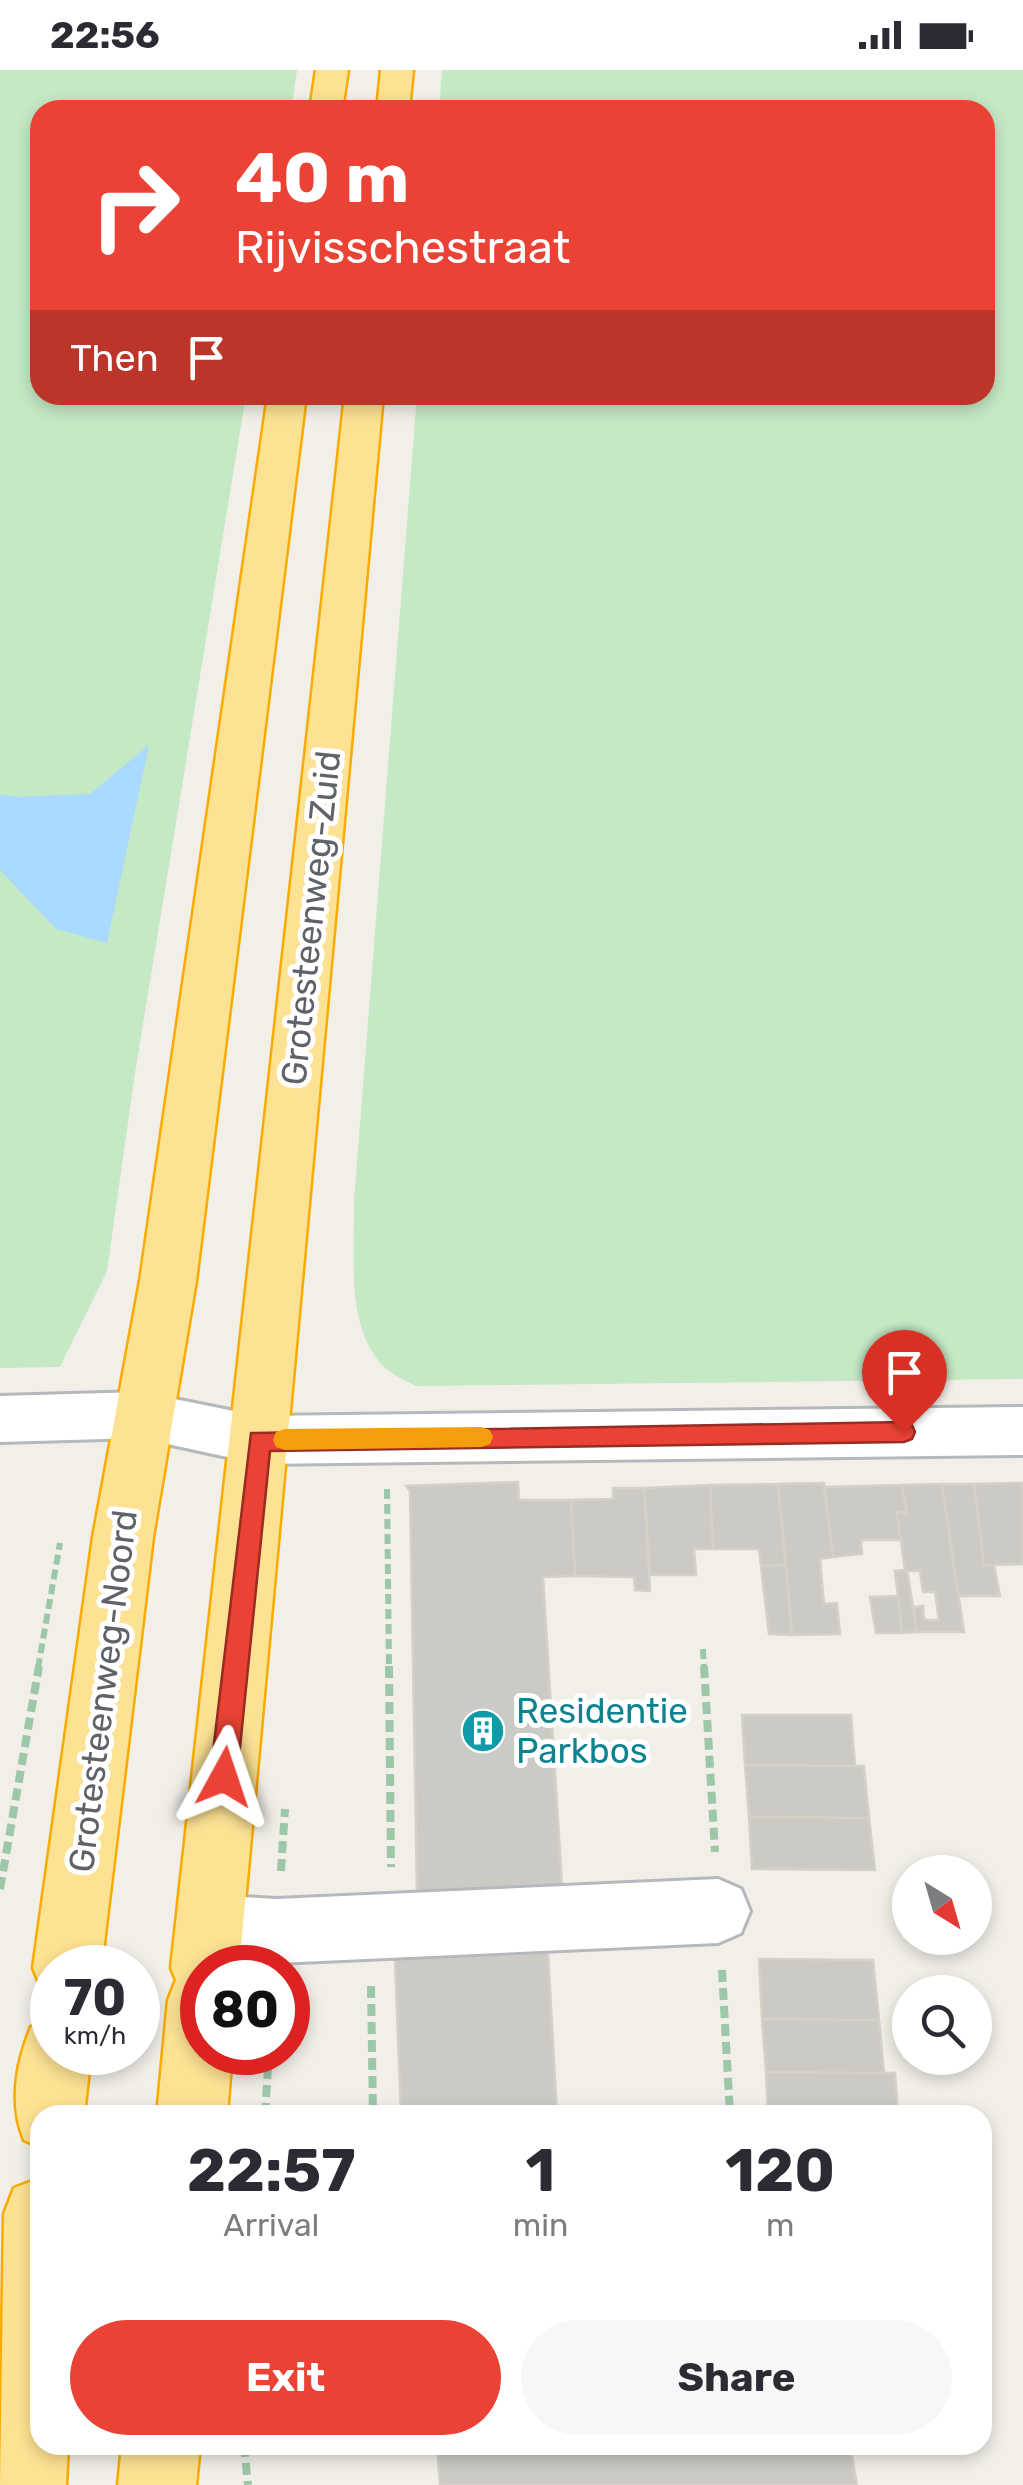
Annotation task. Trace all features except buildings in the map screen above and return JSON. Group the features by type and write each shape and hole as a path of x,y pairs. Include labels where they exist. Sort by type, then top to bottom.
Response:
{"highway":[{"path":"328,100 332,70"},
{"path":"393,100 396,70"},
{"path":"140,1415 168,1281 286,405"},
{"name":"Grotesteenweg-Zuid","path":"259,1440 363,405"},
{"name":"Grotesteenweg-Noord","path":"70,1945 140,1415"},
{"path":"207,1945 259,1440"},
{"path":"49,2105 53,2075"},
{"path":"193,2105 195,2075"},
{"path":"27,2485 30,2422"},
{"path":"157,2485 159,2455"}],"street":[{"path":"0,1419 140,1415 259,1440 1023,1430"},
{"path":"219,1945 277,1931 718,1911"}],"path":[{"path":"374,2105 381,1927 386,1438"},
{"path":"267,2105 269,2075"},
{"path":"245,2455 248,2485"}],"green space":[{"path":"0,70 297,70 292,100 30,100 30,405 244,405 135,1073 107,1271 60,1367 0,1368"},
{"path":"442,70 1023,70 1023,1379 416,1386 388,1370 364,1336 355,1291 354,1201 416,405 995,405 995,100 440,100"}],"water":[{"path":"149,745 107,943 56,929 0,870 0,794 90,794"}],"slow traffic":[{"path":"285,1440 481,1437"}],"place":[{"name":"Residentie Parkbos","path":"483,1731"}],"route":[{"path":"224,1777 259,1440 904,1432"}]}
